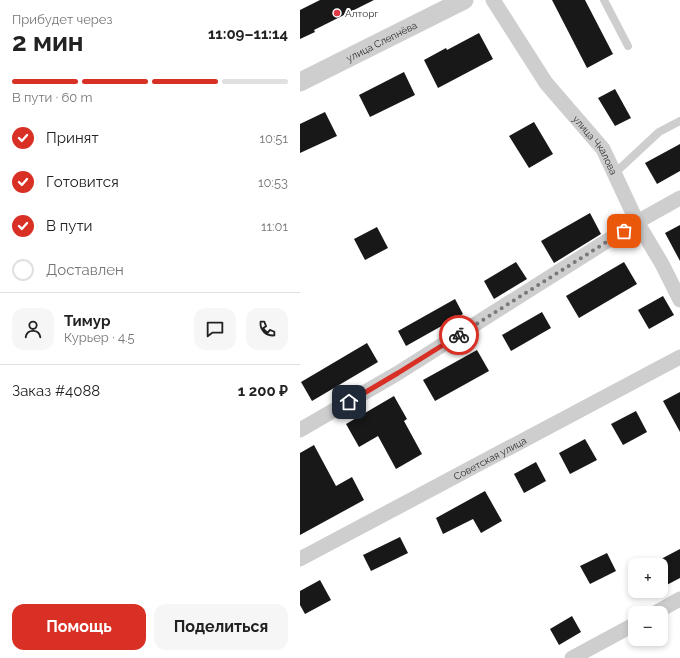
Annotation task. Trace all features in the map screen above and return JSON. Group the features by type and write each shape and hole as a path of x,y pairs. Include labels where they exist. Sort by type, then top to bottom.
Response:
{"street":[{"name":"улица Слепнёва","path":"300,82 464,0"},
{"name":"улица Чкалова","path":"493,0 546,83 603,149 637,222 662,264 680,300"},
{"path":"300,430 398,373 637,222 680,198"},
{"name":"Советская улица","path":"300,559 680,357"},
{"path":"668,606 680,599"},
{"path":"572,658 628,628"}],"lane":[{"path":"604,0 628,46"},
{"path":"615,173 659,132 680,121"}],"building":[{"path":"320,0 374,0 314,30 315,32 300,39 300,10"},
{"path":"552,0 585,0 613,54 587,68"},
{"path":"479,33 493,59 438,88 424,60"},
{"path":"404,72 415,95 370,117 359,95"},
{"path":"615,89 631,118 615,126 598,98"},
{"path":"325,112 337,136 300,153 300,124"},
{"path":"534,122 553,154 529,168 509,136"},
{"path":"680,144 680,171 657,184 645,163"},
{"path":"590,213 601,234 554,263 541,241"},
{"path":"680,225 680,261 665,233"},
{"path":"377,227 388,248 365,260 354,239"},
{"path":"516,262 527,279 494,299 484,281"},
{"path":"624,262 637,284 579,318 566,296"},
{"path":"663,296 674,315 649,329 638,310"},
{"path":"455,299 463,314 406,346 398,331"},
{"path":"542,312 551,328 511,351 502,335"},
{"path":"367,343 378,362 312,401 301,382"},
{"path":"477,350 489,371 435,401 423,380"},
{"path":"680,392 680,432 663,401"},
{"path":"394,396 407,419 404,421 422,454 396,469 378,436 359,447 346,424"},
{"path":"636,411 647,432 623,445 611,424"},
{"path":"585,439 597,460 570,474 559,453"},
{"path":"314,445 336,486 352,477 364,500 300,535 300,453"},
{"path":"536,462 546,481 524,493 514,474"},
{"path":"485,491 502,521 481,533 473,519 443,534 436,518"},
{"path":"400,537 408,553 371,571 363,555"},
{"path":"680,549 680,578 668,584 668,558 663,558"},
{"path":"607,553 616,571 590,584 580,566"},
{"path":"320,580 331,600 305,614 300,605 300,591"},
{"path":"572,616 581,632 559,645 550,629"}],"way so far":[{"path":"459,335 624,231"}],"place":[{"name":"Алторг","path":"337,13"}],"route":[{"path":"349,402 459,335"}]}
